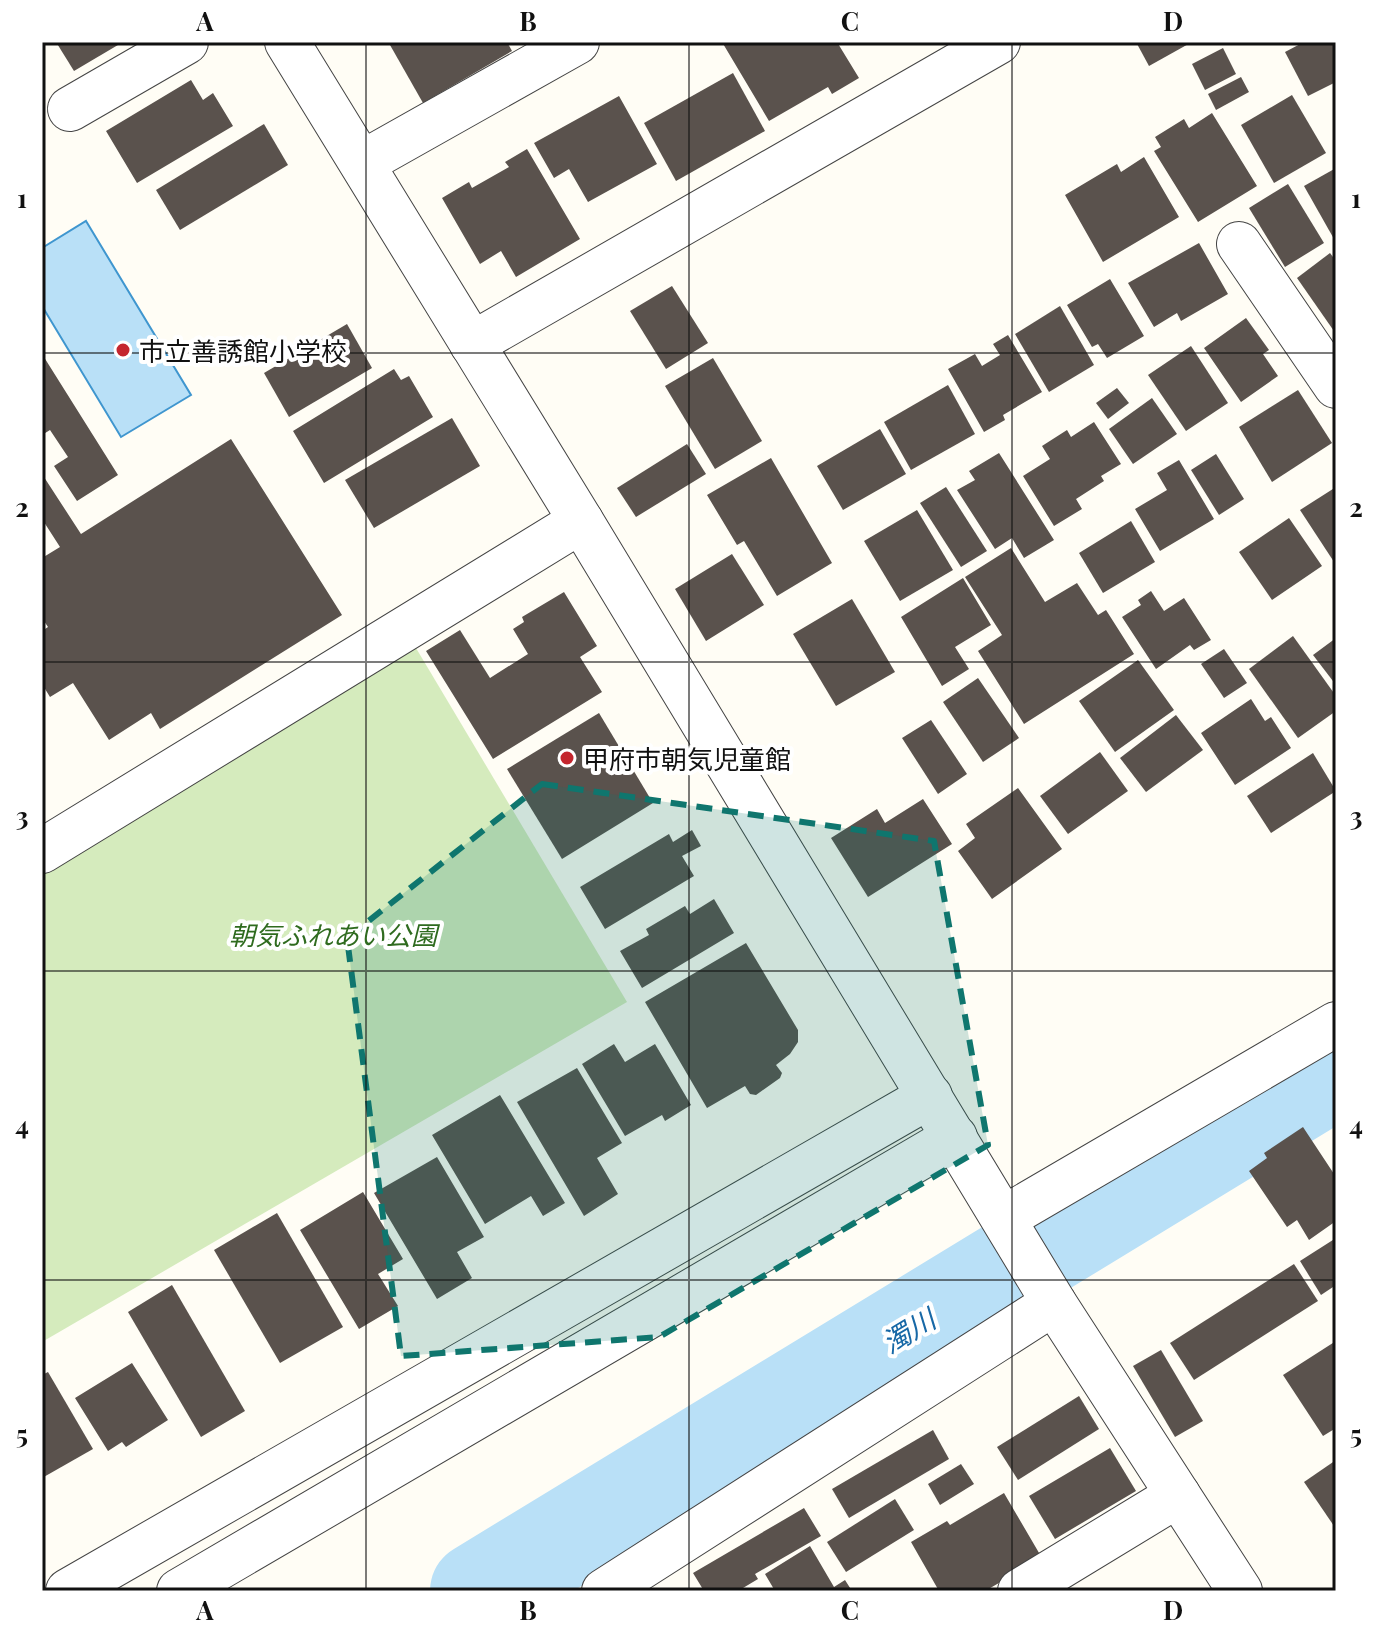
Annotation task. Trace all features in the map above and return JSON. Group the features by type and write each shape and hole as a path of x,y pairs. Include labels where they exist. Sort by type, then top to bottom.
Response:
{"street":[{"path":"70,109 186,42"},
{"path":"287,42 1054,1302 1240,1591"},
{"path":"362,163 577,42"},
{"path":"472,344 998,42"},
{"path":"1239,244 1336,386"},
{"path":"42,851 581,521"},
{"path":"1006,1220 1336,1024"},
{"path":"68,1591 930,1096"},
{"path":"182,1590 955,1137"},
{"path":"604,1591 1054,1302"},
{"path":"1020,1591 1178,1495"}],"highlighted area":[{"path":"542,784 934,841 988,1145 659,1337 401,1356 347,938"}],"green space":[{"name":"朝気ふれあい公園","path":"413,643 627,1002 42,1342 42,870"}],"water":[{"path":"86,221 191,395 121,437 42,306 42,248"}],"building":[{"path":"56,42 123,42 74,71"},
{"path":"395,42 507,42 512,51 423,103 390,45"},
{"path":"722,42 837,42 859,78 832,94 828,87 769,121"},
{"path":"1136,42 1192,42 1149,66"},
{"path":"1304,42 1336,42 1336,82 1308,96 1285,52"},
{"path":"1223,48 1236,74 1205,90 1192,64"},
{"path":"733,73 765,131 676,181 644,123"},
{"path":"1241,77 1249,92 1216,110 1208,94"},
{"path":"191,80 203,100 213,93 233,126 137,183 106,131"},
{"path":"1292,95 1326,153 1274,183 1241,125"},
{"path":"619,96 657,164 588,202 569,169 554,178 534,143"},
{"path":"1212,113 1257,186 1198,222 1154,151 1161,147 1155,137 1184,119 1189,128"},
{"path":"264,124 288,165 180,230 156,190"},
{"path":"527,149 580,239 516,277 501,251 480,264 442,198 469,182 472,188 509,167 505,162"},
{"path":"1144,157 1179,217 1103,262 1065,195 1117,164 1121,172"},
{"path":"1336,168 1336,238 1334,239 1304,186"},
{"path":"1288,184 1324,243 1285,267 1249,208"},
{"path":"1199,243 1228,294 1181,321 1177,313 1154,327 1128,283"},
{"path":"1330,253 1336,261 1336,334 1297,278"},
{"path":"1110,279 1144,336 1107,358 1098,344 1092,347 1067,305"},
{"path":"672,286 708,343 666,369 630,311"},
{"path":"1060,306 1094,365 1049,392 1015,334"},
{"path":"1246,318 1269,350 1263,354 1278,376 1241,402 1204,348"},
{"path":"347,324 372,368 289,417 264,373"},
{"path":"1008,335 1042,392 1003,415 1005,420 984,432 948,369 975,354 982,366 1000,355 993,344"},
{"path":"1191,346 1228,403 1186,431 1148,375"},
{"path":"42,354 118,475 77,501 54,466 68,457 50,430 42,435"},
{"path":"713,358 762,441 715,469 665,386"},
{"path":"394,369 401,380 409,376 433,417 324,483 293,431"},
{"path":"948,385 975,434 911,470 884,422"},
{"path":"1117,388 1129,403 1108,419 1096,403"},
{"path":"1298,390 1332,443 1272,482 1239,427"},
{"path":"1152,398 1177,434 1133,464 1109,429"},
{"path":"452,418 480,466 374,528 345,480"},
{"path":"1094,422 1121,464 1101,476 1104,481 1076,499 1082,509 1054,526 1023,476 1050,459 1042,446 1067,430 1071,437"},
{"path":"880,429 906,474 843,510 817,466"},
{"path":"231,439 342,615 160,729 151,713 109,740 73,683 50,697 42,684 42,631 48,627 42,618 42,558 60,547 42,519 42,474 81,534"},
{"path":"687,444 706,474 636,517 617,488"},
{"path":"999,453 1054,540 1024,558 1012,538 995,549 957,490 975,480 969,471"},
{"path":"1216,454 1244,499 1219,515 1191,470"},
{"path":"771,458 832,563 777,596 744,541 737,545 707,495"},
{"path":"1179,460 1214,519 1160,551 1135,509 1167,490 1157,473"},
{"path":"946,487 987,551 961,567 920,503"},
{"path":"1336,487 1336,565 1300,510"},
{"path":"917,510 953,570 900,601 864,541"},
{"path":"1289,518 1322,566 1272,600 1239,552"},
{"path":"1131,521 1155,562 1103,593 1079,553"},
{"path":"1011,548 1045,602 1077,583 1098,615 1106,610 1134,654 1024,724 978,651 1002,635 965,577"},
{"path":"732,554 764,605 706,641 675,589"},
{"path":"963,578 991,625 955,647 969,669 942,686 901,617"},
{"path":"1151,591 1164,611 1184,598 1211,640 1194,650 1190,645 1156,669 1122,617 1141,605 1138,600"},
{"path":"564,592 597,646 580,657 602,692 493,759 426,651 460,630 490,678 528,654 513,629 524,622 522,617"},
{"path":"852,599 895,672 836,706 793,634"},
{"path":"1293,636 1336,696 1336,711 1298,738 1249,669"},
{"path":"1336,638 1336,685 1313,655"},
{"path":"1224,649 1247,683 1224,698 1201,664"},
{"path":"1138,660 1174,710 1115,752 1079,701"},
{"path":"978,678 1019,738 983,762 943,702"},
{"path":"1251,699 1265,721 1271,717 1291,748 1235,785 1201,733"},
{"path":"599,713 653,803 562,859 507,769"},
{"path":"1176,715 1203,750 1146,792 1120,758"},
{"path":"931,720 967,774 938,794 902,738"},
{"path":"1100,752 1128,791 1068,834 1040,796"},
{"path":"1313,753 1336,791 1271,833 1247,796"},
{"path":"1018,788 1062,849 992,899 958,851 975,838 966,824"},
{"path":"923,799 952,844 868,897 831,838 877,809 885,823"},
{"path":"692,830 701,846 682,856 694,876 605,929 580,887 669,834 673,842"},
{"path":"714,899 734,933 642,988 620,951 649,935 646,929 685,906 690,914"},
{"path":"746,943 798,1030 798,1042 790,1054 776,1065 782,1073 780,1078 756,1095 750,1094 745,1086 707,1108 645,1002"},
{"path":"614,1044 625,1062 655,1044 691,1105 665,1121 662,1115 625,1136 582,1064"},
{"path":"577,1068 622,1143 597,1158 618,1194 584,1216 517,1102"},
{"path":"500,1095 565,1203 543,1216 531,1196 485,1224 432,1135"},
{"path":"1303,1127 1336,1177 1336,1221 1309,1240 1297,1220 1287,1227 1249,1171 1267,1158 1264,1153"},
{"path":"437,1157 484,1237 457,1252 472,1278 437,1299 374,1193"},
{"path":"363,1192 403,1259 378,1274 398,1306 359,1329 300,1230"},
{"path":"277,1213 343,1327 280,1363 214,1250"},
{"path":"1336,1238 1336,1285 1321,1295 1300,1261"},
{"path":"1294,1264 1318,1301 1194,1380 1170,1343"},
{"path":"172,1285 245,1411 201,1437 128,1312"},
{"path":"1336,1341 1336,1428 1323,1436 1283,1375"},
{"path":"1161,1350 1203,1421 1175,1437 1133,1366"},
{"path":"132,1363 168,1420 126,1447 122,1442 108,1451 75,1398"},
{"path":"48,1372 93,1449 42,1478 42,1375"},
{"path":"1079,1396 1099,1429 1018,1480 997,1447"},
{"path":"933,1430 949,1459 849,1518 832,1489"},
{"path":"1110,1448 1136,1491 1055,1539 1029,1496"},
{"path":"1336,1460 1336,1529 1304,1482"},
{"path":"961,1464 974,1484 940,1505 928,1484"},
{"path":"1004,1493 1042,1558 985,1591 939,1591 911,1542 947,1521 950,1525"},
{"path":"895,1499 914,1530 846,1572 827,1542"},
{"path":"804,1508 821,1536 755,1574 758,1579 738,1591 704,1591 693,1573"},
{"path":"810,1546 834,1587 845,1580 852,1591 775,1591 765,1574"}],"waterway":[{"name":"濁川","path":"479,1591 1336,1069"}],"place":[{"name":"市立善誘館小学校","path":"123,350"},
{"name":"甲府市朝気児童館","path":"567,758"}]}
